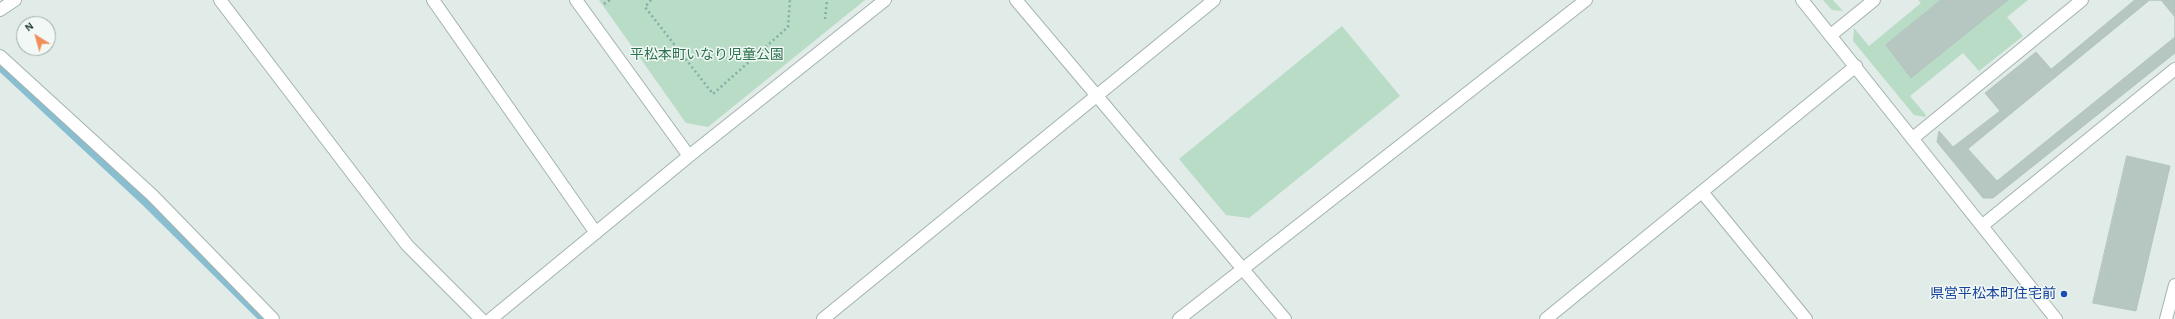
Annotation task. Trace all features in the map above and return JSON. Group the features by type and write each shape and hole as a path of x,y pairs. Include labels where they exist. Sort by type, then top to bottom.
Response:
{"street":[{"path":"0,10 15,0"},
{"path":"220,0 407,245 481,319"},
{"path":"433,0 596,233"},
{"path":"576,0 689,156"},
{"path":"491,319 689,156 885,0"},
{"path":"1016,0 1096,97 1243,267 1285,319"},
{"path":"823,319 1214,0"},
{"path":"1179,319 1243,267 1586,0"},
{"path":"1802,0 1983,225 2056,319"},
{"path":"1831,35 1874,0"},
{"path":"1913,138 2082,0"},
{"path":"0,56 152,195 273,319"},
{"path":"1546,319 1856,66"},
{"path":"1983,225 2175,69"},
{"path":"1702,192 1806,319"},
{"path":"2166,319 2175,285"}],"path":[{"path":"651,0 645,7 712,94 788,27 790,0"},
{"path":"825,20 827,0"}],"green space":[{"name":"平松本町いなり児童公園","path":"599,0 865,0 708,127 686,123"},
{"path":"1823,0 1833,0 1843,11 1832,10"},
{"path":"1918,0 2028,0 2007,17 2023,36 1979,71 1963,53 1910,96 1926,115 1925,117 1914,115 1853,41 1854,28 1869,46 1921,3"},
{"path":"1342,26 1400,96 1249,218 1226,215 1179,159"}],"building":[{"path":"1941,0 2008,0 1911,78 1886,45"},
{"path":"2135,0 2175,0 2175,53 1993,198 1983,198 1937,142 1939,131 1953,147 2000,111 1985,93 2036,52 2051,69"},
{"path":"2150,0 2161,0 2175,17 2175,37 1997,181 1968,149"},
{"path":"2127,156 2170,166 2136,311 2093,303"}],"waterway":[{"path":"0,66 148,204 264,319"}],"place":[{"name":"県営平松本町住宅前","path":"2064,294"}]}
